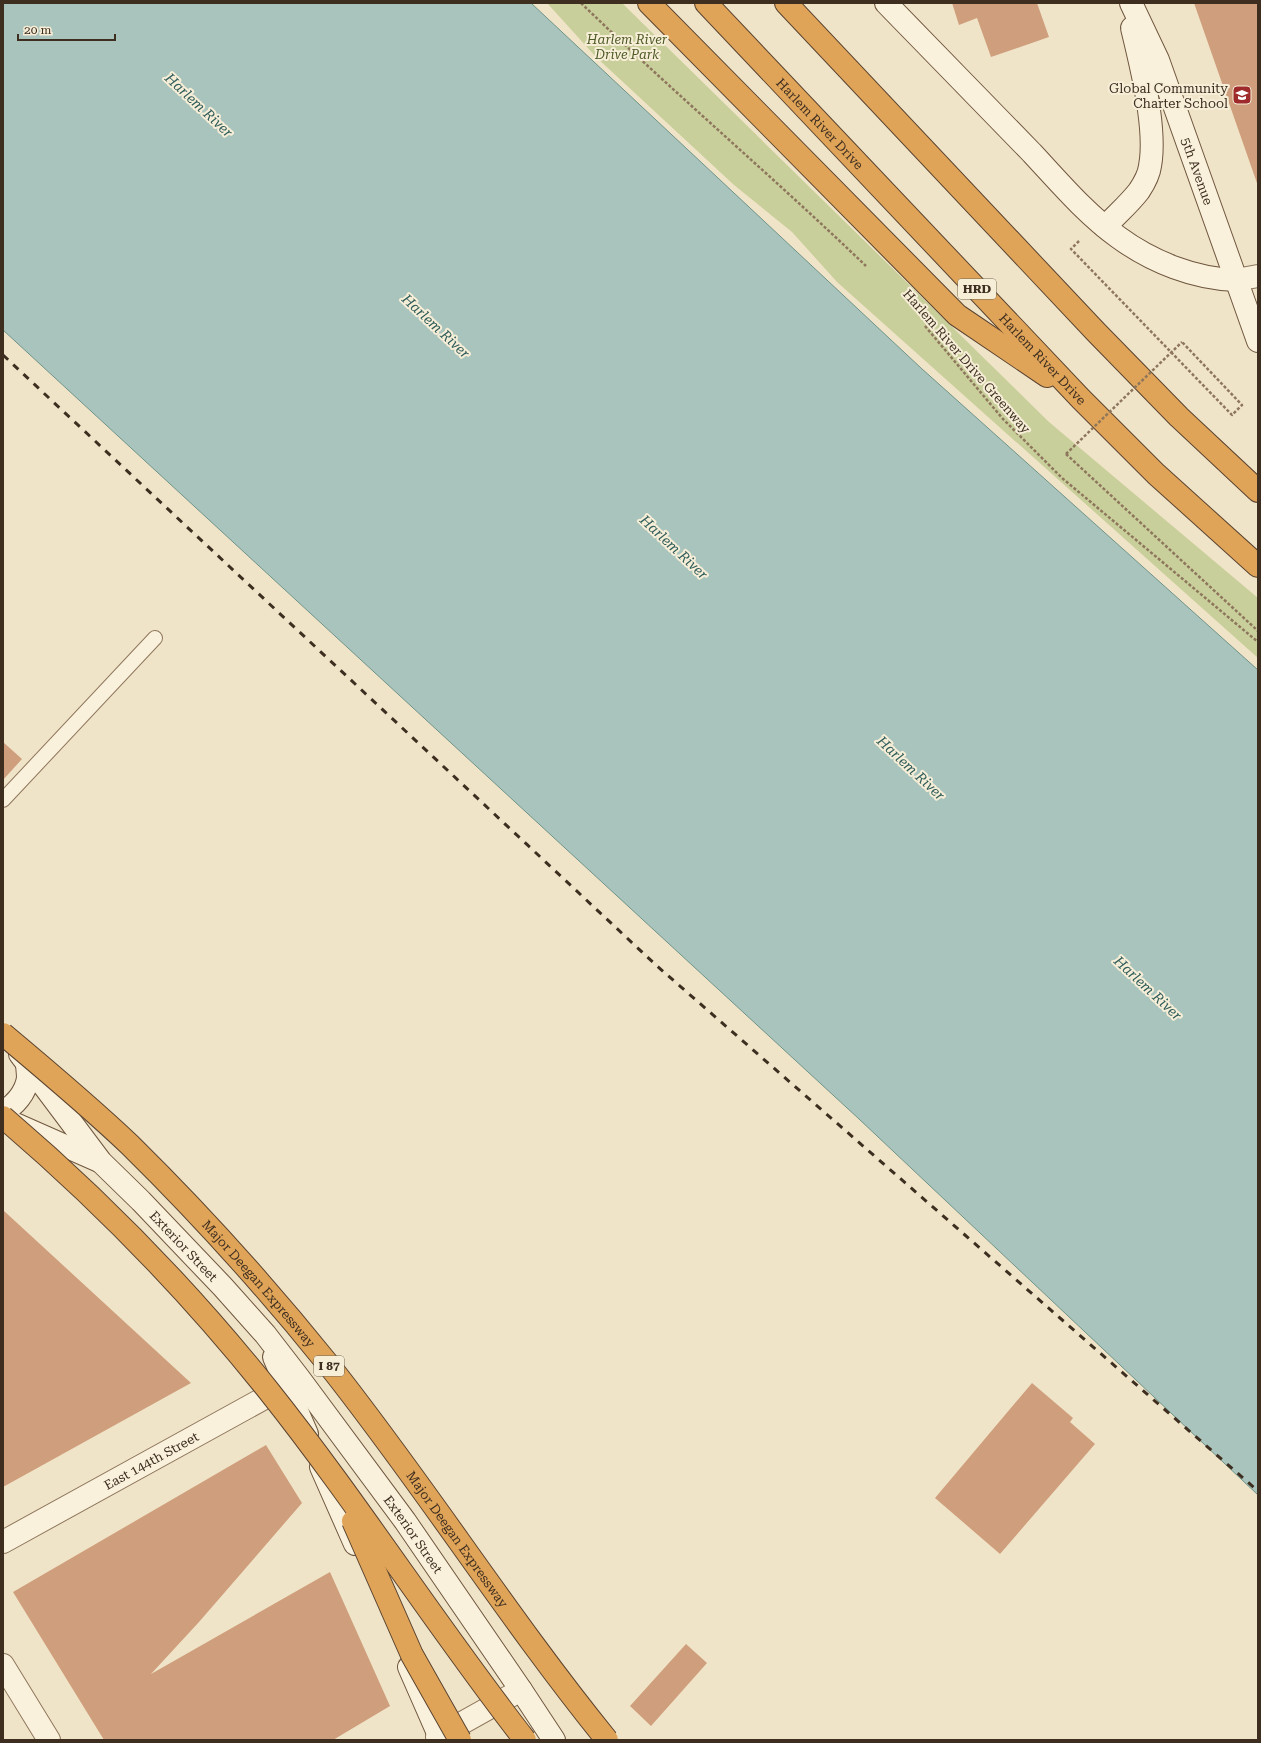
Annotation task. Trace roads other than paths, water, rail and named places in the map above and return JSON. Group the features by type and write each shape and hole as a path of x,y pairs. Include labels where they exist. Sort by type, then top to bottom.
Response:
{"highway":[{"path":"649,3 957,315 1081,399"},
{"name":"Harlem River Drive","path":"706,3 1081,399 1156,474 1258,566"},
{"path":"786,3 1096,332 1179,417 1258,491"},
{"name":"Major Deegan Expressway","path":"3,1034 83,1102 150,1165 212,1229 291,1319 364,1411 517,1624 607,1740"},
{"path":"3,1117 67,1173 167,1274 267,1388 473,1672 525,1740"},
{"path":"335,1480 412,1655 443,1739"}],"main road":[{"path":"886,3 1105,227 1136,249 1178,269 1202,276 1220,279 1236,280 1258,276"},
{"path":"1105,227 1139,191 1150,167 1151,133 1149,112 1142,69 1126,3"},
{"name":"5th Avenue","path":"1131,3 1158,60 1258,341"},
{"name":"Exterior Street","path":"3,1030 101,1162 141,1200 265,1334 292,1382 443,1739"},
{"path":"3,1111 14,1105 22,1094 28,1079 26,1062"},
{"name":"Exterior Street","path":"3,1117 101,1162"},
{"name":"Exterior Street","path":"292,1382 405,1522 554,1740"},
{"name":"East 144th Street","path":"3,1542 292,1382"},
{"path":"3,1665 49,1740"},
{"path":"443,1739 521,1690"}],"lane":[{"path":"3,800 155,638"}],"water":[{"name":"Harlem River","path":"3,3 531,3 921,368 1258,670 1258,1495 859,1119 3,330"}],"railway":[{"path":"3,355 657,966 1258,1491"}],"place":[{"name":"Global Community Charter School","path":"1242,95"}],"park label":[{"name":"Harlem River Drive Park","path":"627,46"}]}
